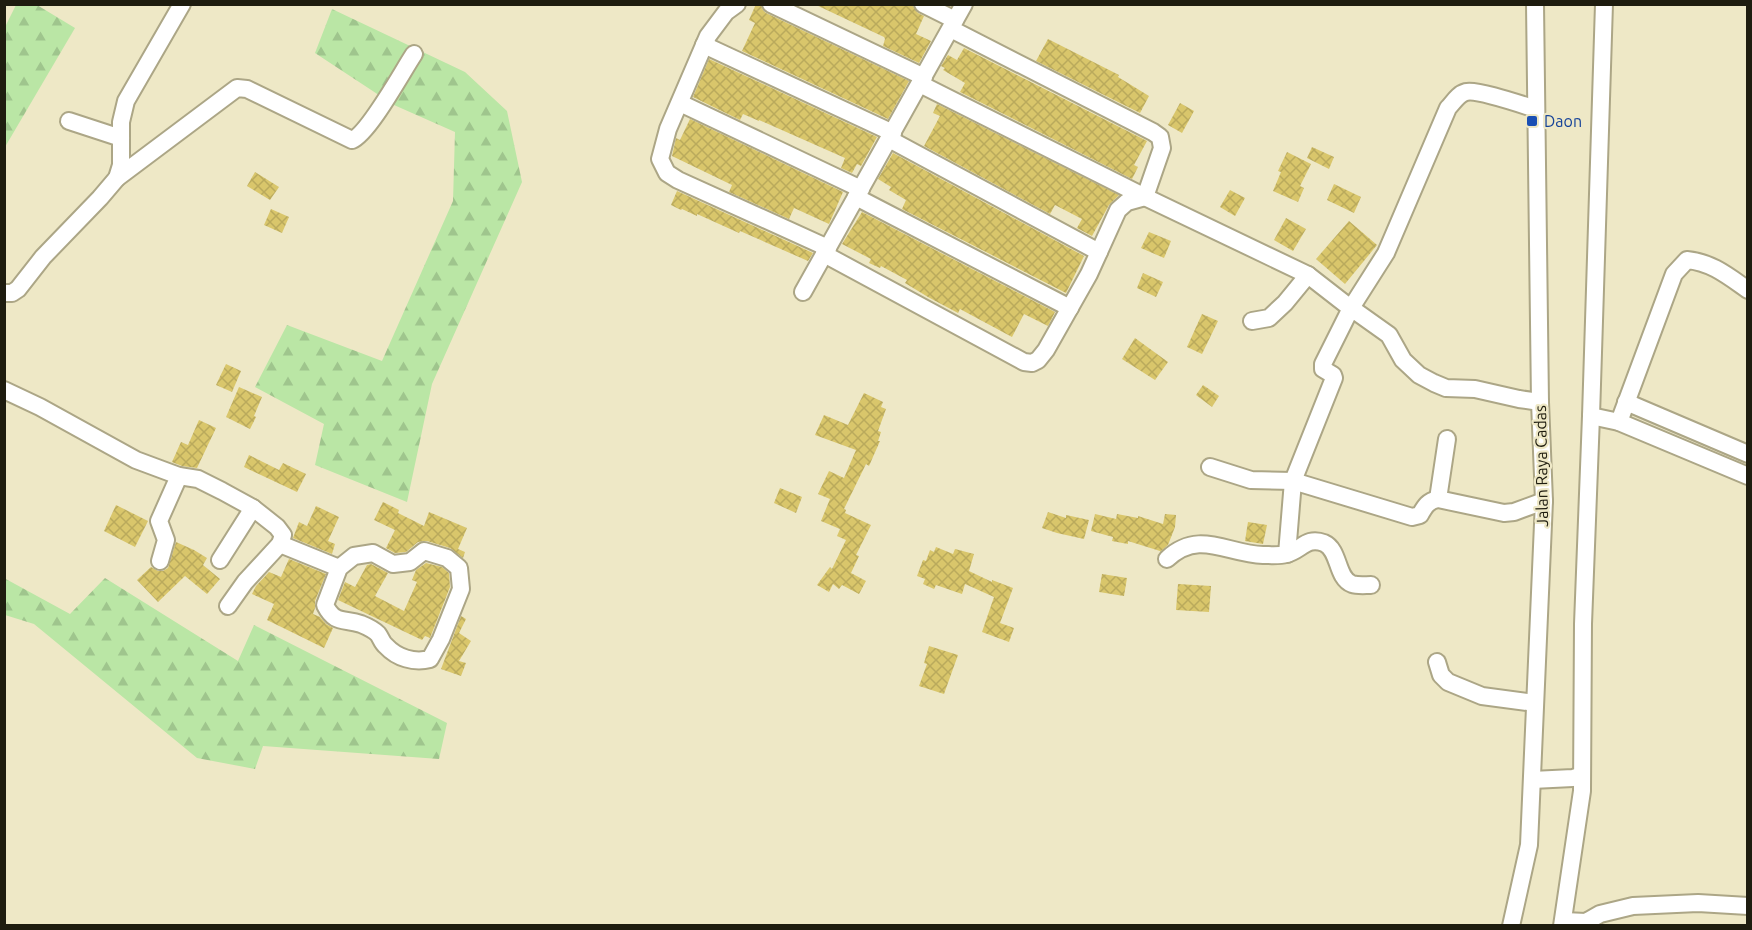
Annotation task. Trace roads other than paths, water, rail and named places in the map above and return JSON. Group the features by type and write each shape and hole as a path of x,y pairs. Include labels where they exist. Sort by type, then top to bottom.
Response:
{"street":[{"path":"117,178 121,165 122,122 126,101 182,4"},
{"path":"737,4 726,12 708,36 668,129 660,159 667,173 826,251 1024,362 1032,363 1038,360 1046,350 1070,308 1119,210 1127,202 1145,197"},
{"path":"771,4 1145,197 1308,275 1389,335 1403,360 1419,375 1434,383 1446,388 1475,389 1540,402"},
{"path":"923,4 953,25 1160,137 1162,148 1160,156 1145,197"},
{"path":"803,292 964,4"},
{"name":"Jalan Raya Cadas","path":"1511,926 1529,845 1535,779 1535,703 1544,501 1540,402 1535,4"},
{"path":"1604,4 1592,417 1577,776 1580,803 1563,923 1586,922 1600,914 1633,906 1698,903 1748,906"},
{"path":"704,45 891,136 1099,252"},
{"path":"5,296 18,289 43,257 117,178 237,88 247,89 352,140 362,134 414,54"},
{"path":"1287,554 1293,481 1334,382 1333,375 1323,369 1323,364 1351,308 1386,253 1448,108 1467,91 1478,92 1536,109"},
{"path":"680,103 859,193 1070,308"},
{"path":"69,121 121,138"},
{"path":"1619,422 1674,274 1681,266 1687,260 1699,261 1718,268 1748,290"},
{"path":"1252,321 1269,318 1308,275"},
{"path":"4,390 40,407 136,460 179,476 198,479 253,508 277,527 283,535 280,544 245,582 228,606"},
{"path":"1626,402 1748,454"},
{"path":"1592,417 1619,422 1748,476"},
{"path":"1438,499 1447,439"},
{"path":"1210,468 1251,480 1293,481 1412,516 1420,515 1429,502 1438,499 1504,513 1514,512 1544,501"},
{"path":"160,561 166,540 159,521 179,476"},
{"path":"220,561 253,508"},
{"path":"1167,559 1186,545 1201,544 1261,555 1287,554 1310,541 1328,544 1348,581 1354,585 1371,585"},
{"path":"280,544 339,568"},
{"path":"424,551 447,558 459,568 461,589 441,639 429,659 418,662 400,656 386,647 377,633 361,624 343,622 330,615 325,606 339,568 354,556 373,553 393,564 410,562 424,551"},
{"path":"1437,662 1441,675 1448,681 1482,696 1535,703"},
{"path":"1535,779 1577,776"}],"place":[{"name":"Daon","path":"1532,121"}]}
